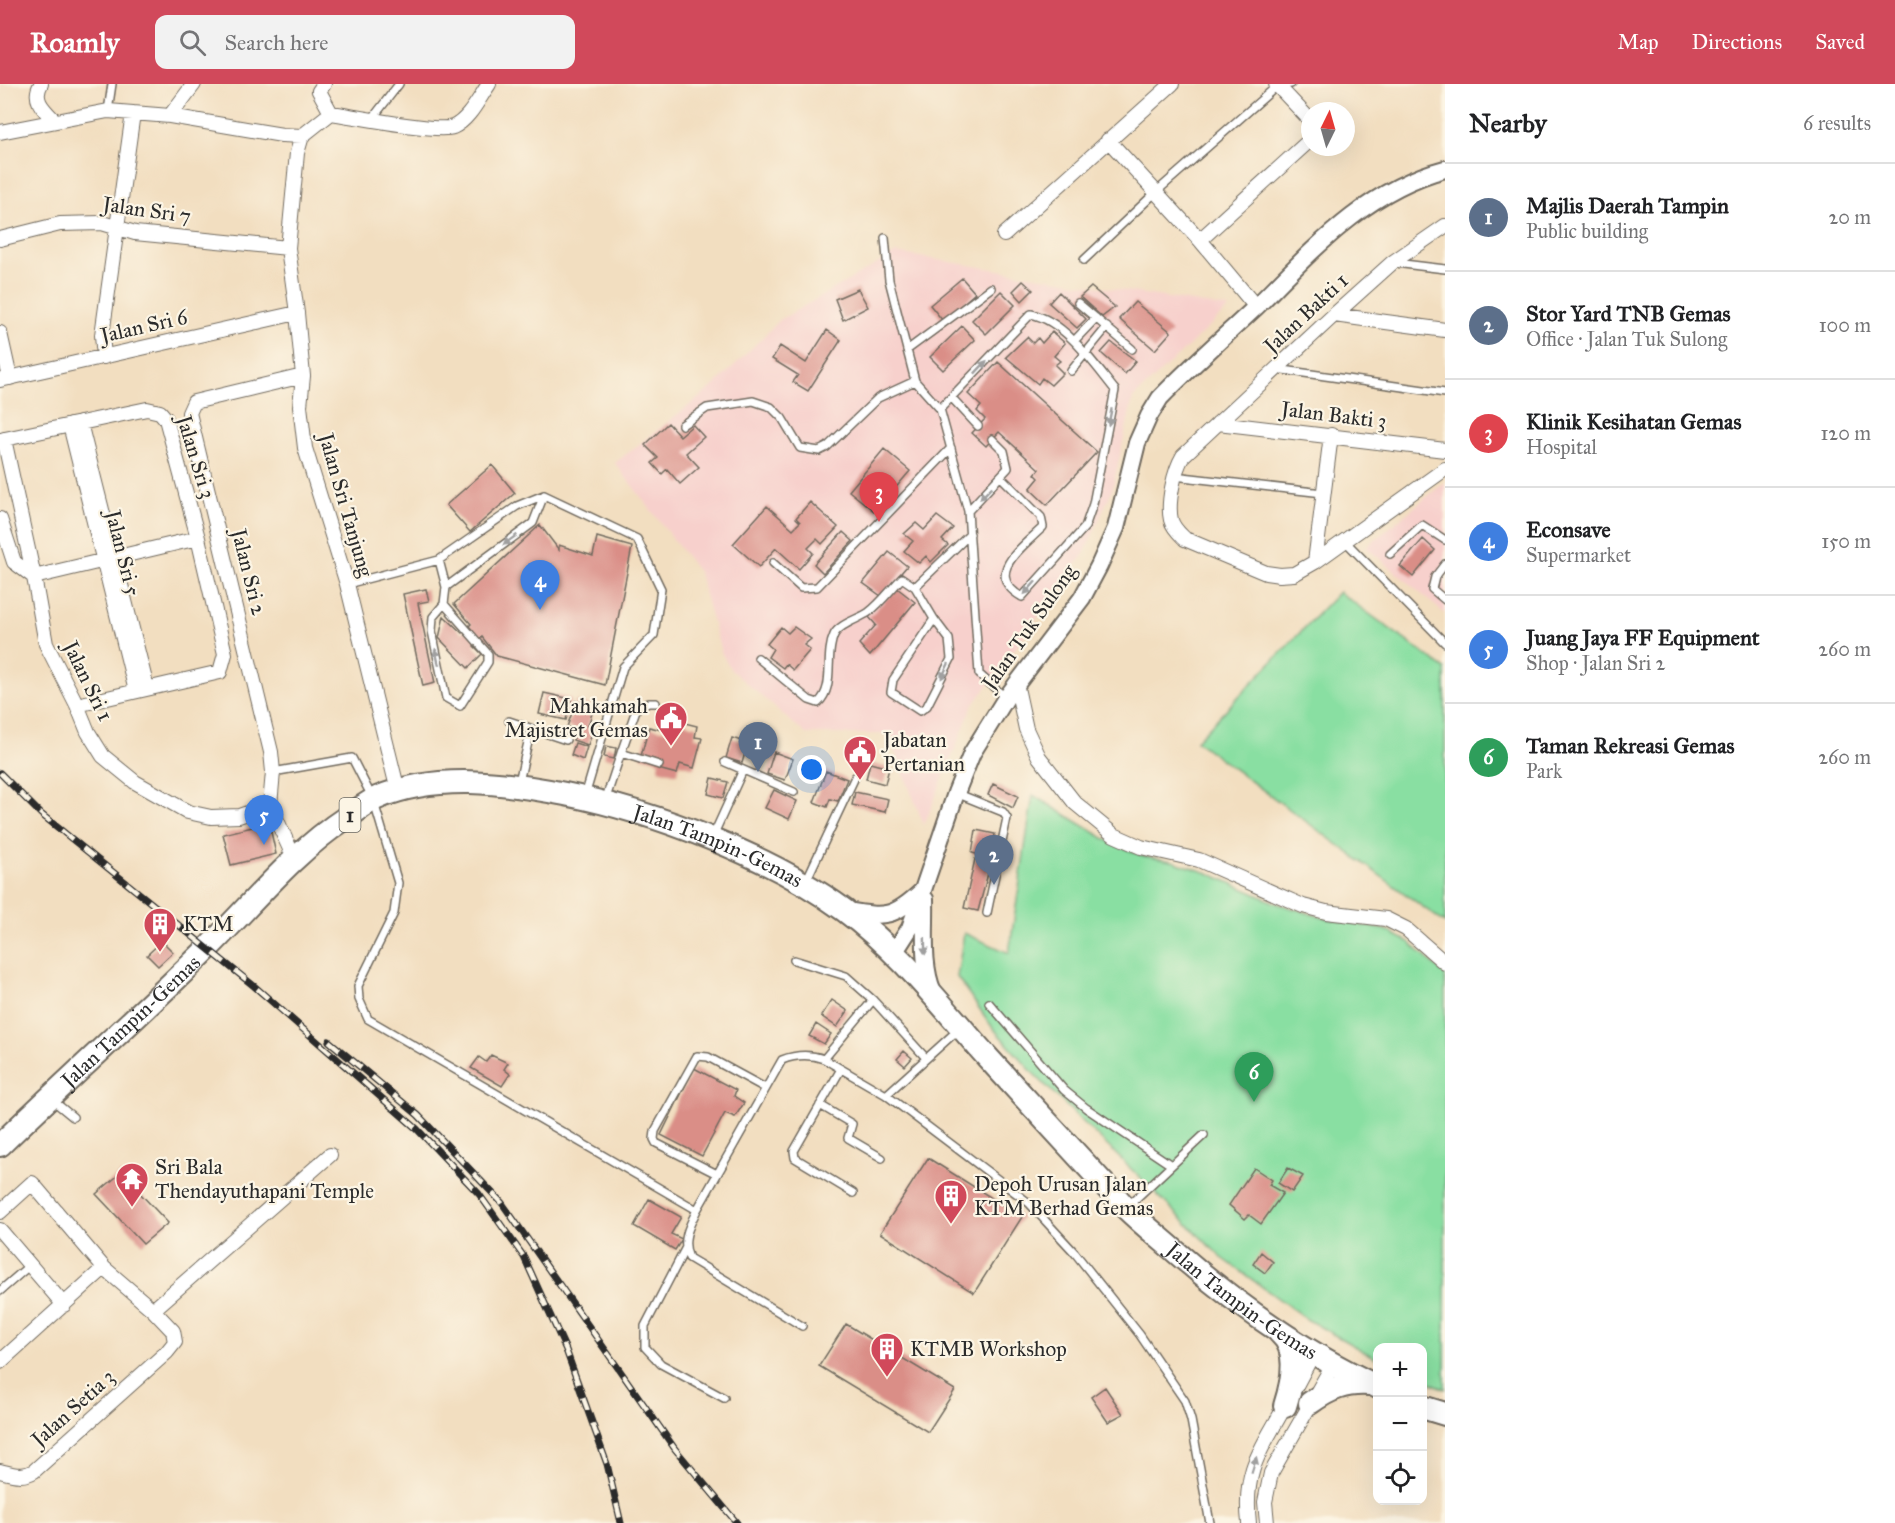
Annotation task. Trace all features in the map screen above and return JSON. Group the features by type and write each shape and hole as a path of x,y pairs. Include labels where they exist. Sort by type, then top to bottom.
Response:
{"highway":[{"name":"Jalan Tampin-Gemas","path":"0,1145 332,827 373,800 398,791 444,782 518,785 594,801 657,819 758,859 845,910 894,953 1126,1208 1238,1303 1280,1333 1373,1385"},
{"path":"1280,1333 1287,1338 1292,1361 1291,1388 1285,1406"},
{"path":"1310,1403 1326,1392 1344,1385 1354,1383 1373,1386"},
{"path":"1427,1409 1445,1414"}],"street":[{"path":"41,84 37,91 37,99 54,120"},
{"path":"170,116 194,84"},
{"path":"0,132 108,111 170,116 282,135 302,136 331,113 432,128 451,128 463,120 489,84"},
{"path":"1004,235 1172,84"},
{"path":"1281,84 1301,109"},
{"path":"319,86 331,113"},
{"path":"104,357 102,335 133,113"},
{"name":"Jalan Sri Tanjung","path":"302,136 297,153 288,248 303,376 300,406 305,448 347,584 398,791"},
{"path":"1108,140 1200,240 1256,306"},
{"path":"1200,240 1301,148"},
{"name":"Jalan Tuk Sulong","path":"894,953 910,928 972,753 1016,683 1082,598 1099,566 1116,528 1137,443 1149,416 1160,399 1340,224 1399,187 1423,175 1445,169"},
{"name":"Jalan Sri 7","path":"0,239 60,224 102,223 135,233 288,248"},
{"name":"Jalan Bakti 1","path":"1174,476 1183,456 1334,315 1393,262 1445,226"},
{"name":"Jalan Sri 6","path":"5,379 297,313"},
{"path":"1334,315 1445,330"},
{"path":"0,333 5,379"},
{"name":"Jalan Sri 2","path":"295,860 270,805 273,772 271,752 189,413 194,402 303,376"},
{"name":"Jalan Sri 3","path":"2,439 147,409 160,411 166,419 198,538 225,654 223,664 220,672 77,705"},
{"name":"Jalan Bakti 3","path":"1218,423 1445,450"},
{"name":"Jalan Sri 5","path":"75,424 141,689"},
{"path":"1315,562 1330,435"},
{"name":"Jalan Sri 1","path":"2,439 34,577 46,644 88,732 103,756 135,782 188,812 211,817 238,816 270,805"},
{"path":"1174,476 1171,522 1185,539 1266,573 1280,575 1294,574 1315,562 1445,469"},
{"path":"0,519 14,562 34,577 198,538"},
{"path":"1016,683 1026,729 1039,758 1075,803 1109,831 1141,847 1199,860 1303,906 1326,912 1386,919 1406,928 1445,963"},
{"path":"845,910 882,915 896,912 904,908 924,889"},
{"path":"924,889 927,972 937,1000"},
{"path":"0,1212 32,1183 104,1268 153,1310 330,1155"},
{"path":"0,1230 64,1305"},
{"path":"0,1362 104,1268"},
{"name":"Jalan Setia 3","path":"0,1471 21,1476 34,1471 167,1352 175,1342 173,1331 153,1310"},
{"path":"1249,1523 1249,1483 1258,1451 1314,1352"},
{"path":"1267,1523 1265,1502 1271,1473 1334,1364"}],"lane":[{"path":"108,111 112,84"},
{"path":"372,119 399,84"},
{"path":"1084,260 1156,192 1281,84"},
{"path":"885,238 889,280 915,381 940,409 968,511 979,674 1006,698"},
{"path":"1393,262 1445,269"},
{"path":"907,350 991,288"},
{"path":"1078,303 1132,349"},
{"path":"940,409 1031,314 1042,316 1086,351 1115,390 1093,504 1085,527 1022,597 1012,591 1004,573 1006,564 1043,527 1041,517 1001,477"},
{"path":"1074,341 1096,318"},
{"path":"1071,371 1107,327"},
{"path":"1276,369 1445,393"},
{"path":"682,425 707,408 753,401 771,407 782,418 800,448 819,451 827,447 878,398 915,381"},
{"path":"952,398 978,426"},
{"path":"968,511 1008,468 1004,451 992,439"},
{"path":"773,563 801,588 817,587 951,448"},
{"path":"1174,476 1323,493"},
{"path":"347,584 439,560 517,506 544,495 637,539 661,589 654,635 622,667 594,801"},
{"path":"446,587 533,523 544,495"},
{"path":"1390,554 1422,525 1445,540"},
{"path":"915,587 969,534"},
{"path":"1342,544 1445,643"},
{"path":"439,560 446,587 444,604 433,617 432,631 446,698 460,706 488,662 488,654 444,604"},
{"path":"1445,564 1432,583 1432,589 1445,600"},
{"path":"758,658 809,700 818,703 824,698 827,689 829,647 835,631 869,612 902,578 915,587 949,639 951,659 927,706 920,711 891,692 893,680 934,619"},
{"path":"594,801 621,753 637,707 656,703"},
{"path":"509,721 566,740"},
{"path":"518,785 531,729"},
{"path":"621,753 659,765"},
{"path":"273,772 352,758 373,800 398,884 394,913 358,986 358,999 368,1018 697,1210"},
{"path":"725,762 794,792"},
{"path":"711,840 743,770"},
{"path":"804,885 855,777"},
{"path":"956,793 1003,812 1007,818 987,914"},
{"path":"794,960 846,976 873,1000 926,1058"},
{"path":"824,1059 873,1000"},
{"path":"989,1003 1064,1090 1086,1108 1171,1165"},
{"path":"886,1095 960,1028"},
{"path":"717,1174 656,1143 655,1131 697,1056 708,1057 765,1088"},
{"path":"724,1398 661,1364 645,1347 645,1326 685,1250 687,1232 697,1210 782,1060 790,1057 814,1056 824,1059 886,1095 1029,1203 1075,1253 1140,1335 1185,1401 1191,1420 1210,1523"},
{"path":"841,1069 794,1150 795,1158 853,1193"},
{"path":"50,1097 73,1117"},
{"path":"820,1106 852,1124 848,1138 882,1158"},
{"path":"1126,1208 1204,1135"},
{"path":"685,1250 689,1258 802,1326"},
{"path":"0,1291 30,1265"}],"shaded area":[{"path":"896,253 1229,308 1133,398 1112,490 1084,554 972,707 924,825 888,734 806,734 731,670 721,652 699,573 615,463 713,387 780,320"},
{"path":"1445,482 1445,614 1366,547"}],"green space":[{"path":"1339,592 1445,669 1445,923 1196,741"},
{"path":"1033,795 1112,843 1143,856 1172,861 1208,873 1276,903 1324,918 1386,930 1409,942 1445,975 1445,1389 1427,1381 1427,1343 1373,1343 1373,1357 1308,1320 1221,1257 1034,1074 993,1028 957,977 964,933 1009,953"}],"building":[{"path":"962,278 975,293 943,321 930,305"},
{"path":"1023,281 1033,290 1022,301 1013,291"},
{"path":"1091,287 1115,307 1102,317 1080,297"},
{"path":"858,289 868,307 843,320 835,299"},
{"path":"1001,291 1015,305 986,334 972,320"},
{"path":"1059,292 1086,319 1077,328 1049,303"},
{"path":"1135,302 1171,332 1155,350 1119,319"},
{"path":"962,326 975,340 943,370 930,357"},
{"path":"827,330 841,340 808,391 793,382 798,375 772,359 780,346 806,363"},
{"path":"1052,332 1065,343 1054,356 1060,361 1055,365 1063,373 1051,385 1042,378 1038,384 1006,357 1027,337 1033,343 1038,338 1042,343"},
{"path":"1111,342 1136,361 1125,374 1101,353"},
{"path":"998,362 1097,452 1047,505 1030,489 1039,478 1035,474 1039,469 999,432 986,446 972,433 985,419 977,411 981,406 968,394"},
{"path":"668,423 680,436 693,425 704,437 686,453 699,467 680,484 667,469 662,474 652,463 658,458 645,445"},
{"path":"884,449 910,471 875,512 849,491"},
{"path":"492,465 515,493 470,532 446,505"},
{"path":"810,502 838,527 822,544 817,539 808,548 813,553 799,569 776,548 759,567 733,544 767,506 793,529 800,522 796,518"},
{"path":"937,516 953,528 942,540 948,545 931,562 926,556 919,563 904,551 913,541 904,534 916,523 924,530"},
{"path":"540,525 559,550 559,545 593,556 597,537 632,547 605,685 497,656 482,637 474,646 482,654 468,668 439,638 444,616 462,633 471,624 454,604"},
{"path":"843,532 853,541 823,573 814,564"},
{"path":"1423,539 1435,550 1413,577 1400,566"},
{"path":"889,552 907,566 881,596 863,583"},
{"path":"897,588 915,602 870,656 859,644 876,625 869,617"},
{"path":"426,589 429,601 418,603 435,683 423,686 403,594"},
{"path":"781,627 788,633 794,627 811,639 804,645 810,650 793,670 786,664 783,668 768,657 773,649 767,644"},
{"path":"544,693 571,699 566,720 539,714"},
{"path":"576,701 594,707 588,726 594,728 588,745 573,740 577,730 567,727"},
{"name":"Mahkamah Majistret Gemas","path":"669,719 697,726 695,737 702,738 694,768 680,764 677,774 658,769 660,761 641,756 649,727 666,731"},
{"path":"732,738 748,743 742,763 726,758"},
{"path":"575,743 587,747 583,760 571,755"},
{"path":"606,746 616,748 614,759 604,757"},
{"path":"774,752 793,759 785,780 767,774"},
{"path":"870,763 889,768 885,784 866,779"},
{"path":"826,771 847,779 838,801 830,799 827,807 814,802"},
{"path":"712,778 728,782 723,798 708,794"},
{"path":"993,784 1018,796 1013,808 988,795"},
{"path":"774,790 797,801 789,819 765,808"},
{"path":"855,792 888,799 885,812 852,805"},
{"path":"269,823 276,854 231,865 223,834"},
{"path":"976,830 995,834 992,858 972,853"},
{"path":"975,859 991,862 978,911 964,908"},
{"name":"KTM","path":"162,941 173,952 158,966 147,955"},
{"path":"832,1000 848,1011 837,1027 821,1016"},
{"path":"816,1024 831,1034 824,1044 809,1036"},
{"path":"904,1051 912,1058 905,1066 897,1059"},
{"path":"491,1055 508,1063 504,1069 510,1074 502,1086 471,1068 479,1057 486,1062"},
{"path":"694,1068 736,1090 734,1096 744,1103 735,1117 725,1113 702,1156 661,1135"},
{"name":"Depoh Urusan Jalan KTM Berhad Gemas","path":"928,1158 1022,1217 974,1293 880,1233"},
{"path":"1254,1168 1272,1180 1269,1185 1283,1193 1261,1224 1249,1215 1245,1219 1229,1205"},
{"path":"1288,1168 1303,1176 1292,1192 1278,1183"},
{"name":"Sri Bala Thendayuthapani Temple","path":"121,1173 168,1223 143,1244 96,1194"},
{"path":"649,1199 681,1217 671,1234 682,1239 675,1250 634,1226"},
{"path":"1261,1252 1273,1262 1265,1273 1253,1264"},
{"name":"KTMB Workshop","path":"846,1324 955,1390 928,1432 819,1366"},
{"path":"1105,1387 1123,1414 1108,1422 1091,1397"}],"railway":[{"path":"0,773 41,814 254,986 417,1129 479,1194 524,1257 566,1350 607,1464 621,1523"},
{"path":"329,1041 418,1115 502,1203 675,1449 737,1523"}],"place":[{"name":"Klinik Kesihatan Gemas","path":"879,522"},
{"name":"Econsave","path":"540,610"},
{"name":"Mahkamah Majistret Gemas","path":"671,747"},
{"name":"Majlis Daerah Tampin","path":"758,772"},
{"name":"Jabatan Pertanian","path":"860,781"},
{"name":"Juang Jaya FF Equipment","path":"264,845"},
{"name":"Stor Yard TNB Gemas","path":"994,885"},
{"name":"KTM","path":"160,953"},
{"name":"Taman Rekreasi Gemas","path":"1254,1102"},
{"name":"Sri Bala Thendayuthapani Temple","path":"132,1208"},
{"name":"Depoh Urusan Jalan KTM Berhad Gemas","path":"951,1225"},
{"name":"KTMB Workshop","path":"887,1378"}]}
